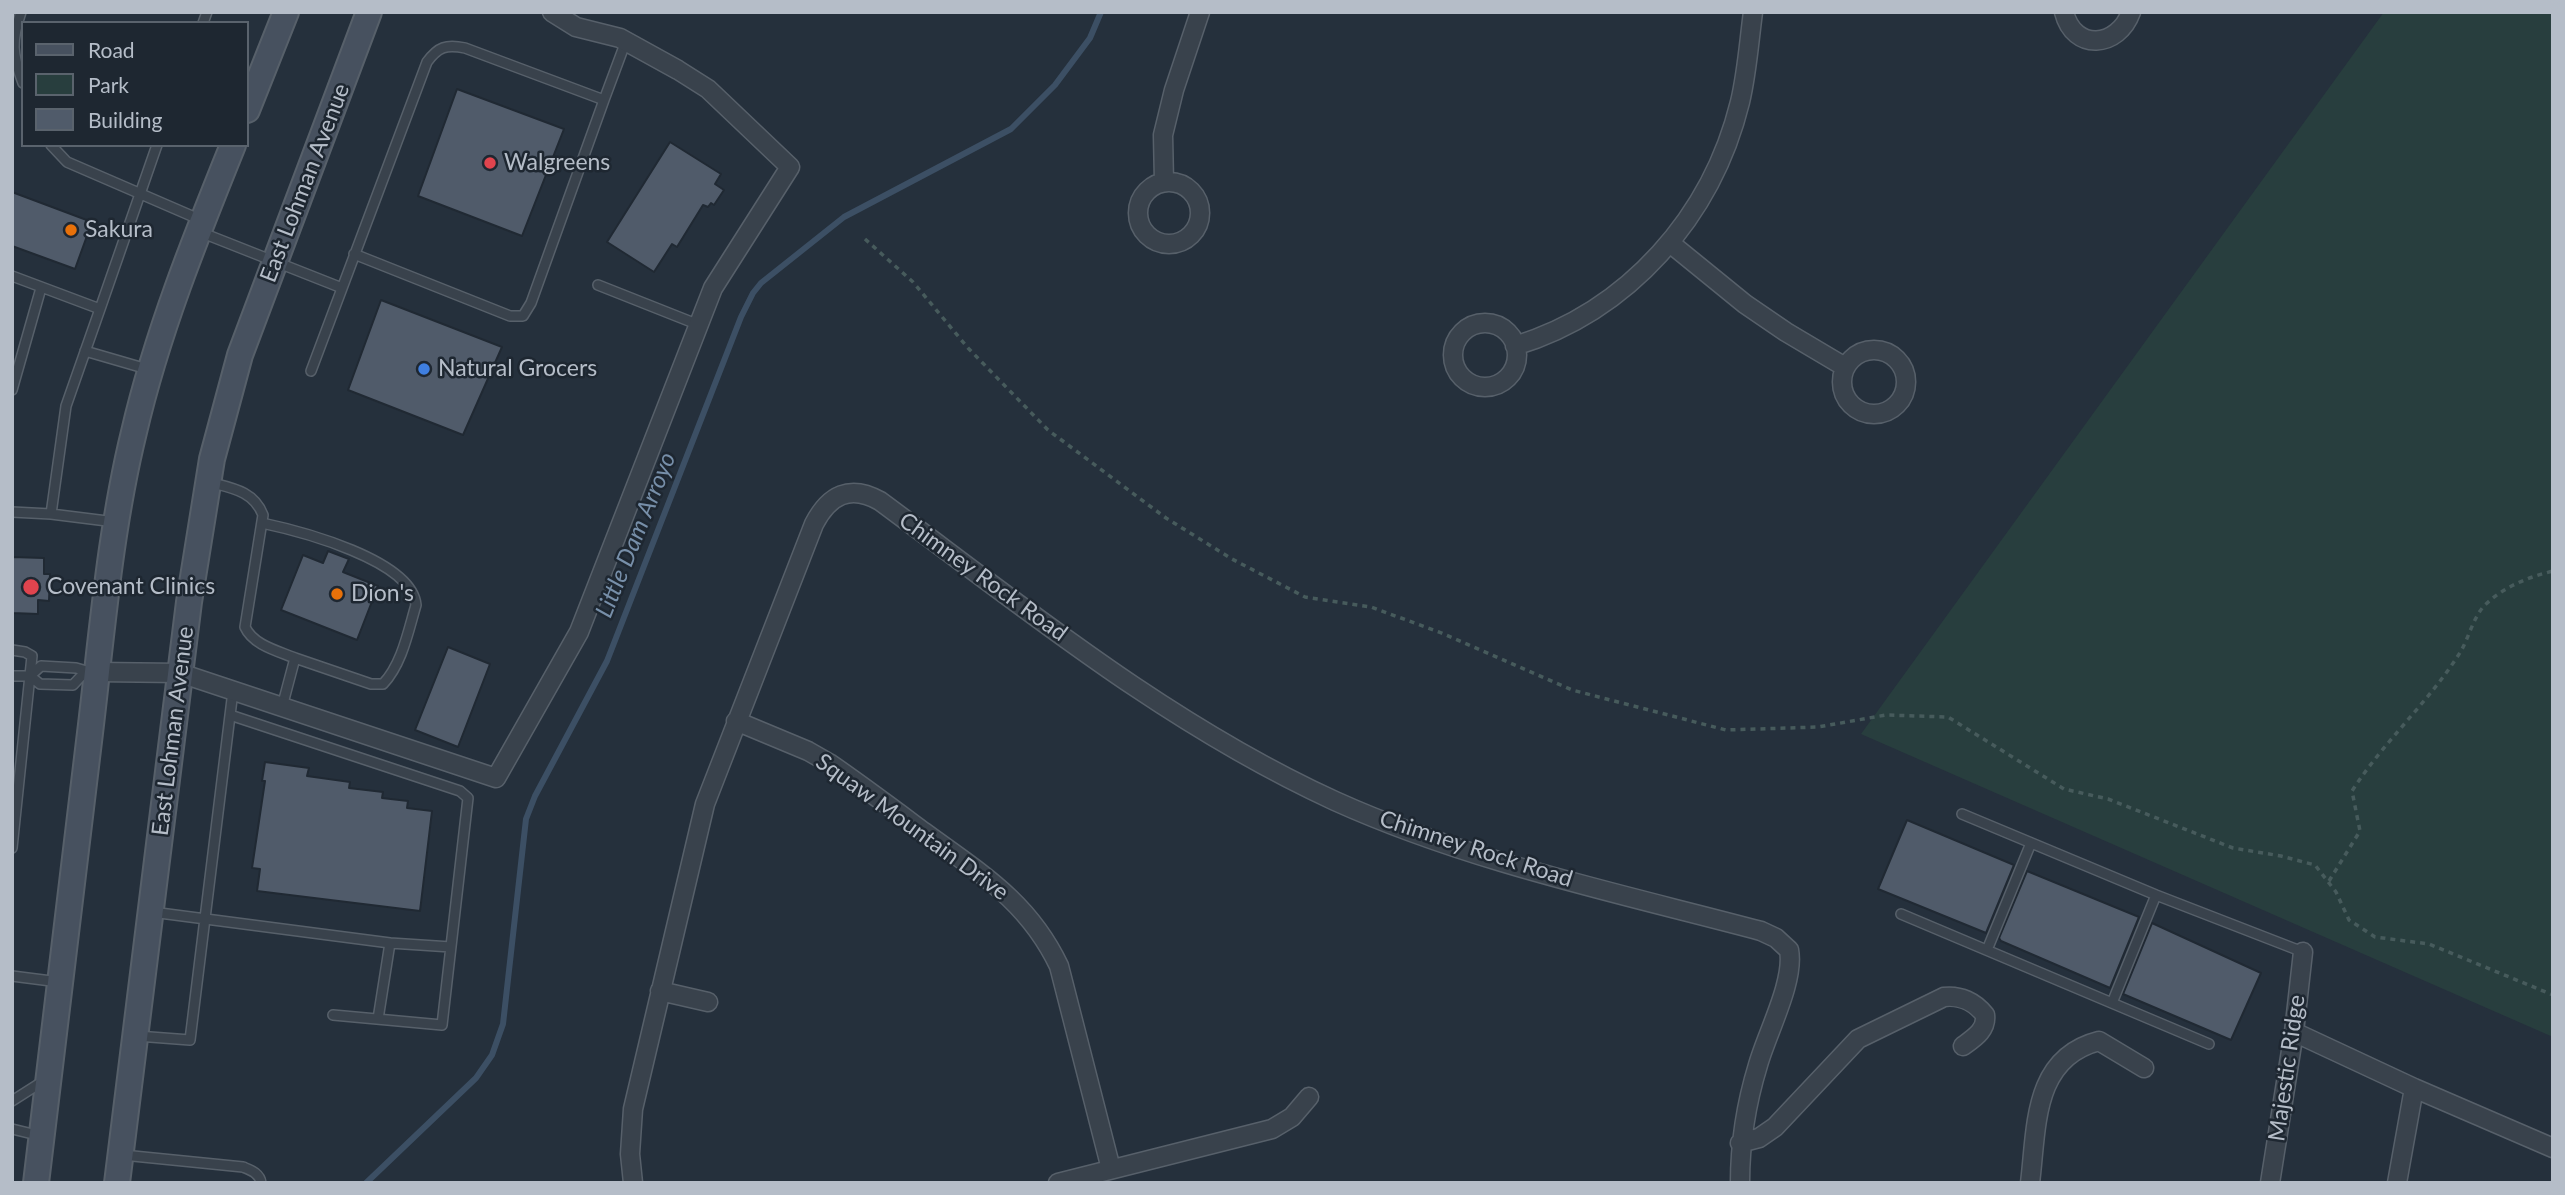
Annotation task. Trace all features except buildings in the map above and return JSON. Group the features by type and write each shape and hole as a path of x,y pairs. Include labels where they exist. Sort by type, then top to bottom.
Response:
{"main road":[{"path":"248,107 260,65 286,12"},
{"name":"East Lohman Avenue","path":"117,1183 180,673 207,482 229,390 369,12"},
{"path":"36,1183 60,982 91,672 133,433 150,370 232,147"}],"street":[{"path":"91,672 180,673 496,778 579,632 713,288 790,167 708,89 626,41 576,27 552,12"},
{"path":"1164,182 1163,135 1174,90 1200,12"},
{"path":"1516,346 1558,330 1596,309 1638,277 1670,243 1704,192 1729,138 1744,83 1753,12"},
{"path":"2064,12 2070,27 2080,36 2092,40 2105,40 2117,34 2126,25 2131,12"},
{"path":"1670,243 1745,304 1845,368"},
{"name":"Chimney Rock Road","path":"633,1183 631,1124 705,804 818,516 836,497 851,493 865,494 880,501 1140,691 1225,744 1292,780 1373,817 1447,845 1490,859 1761,931 1776,938 1788,950 1789,976 1757,1067 1740,1143"},
{"name":"Squaw Mountain Drive","path":"736,721 808,751 829,763 990,881 1027,915 1059,965 1111,1170"},
{"name":"Majestic Ridge","path":"2270,1183 2294,1032 2303,952"},
{"path":"660,991 708,1002"},
{"path":"1740,1183 1740,1143 1759,1138 1775,1127 1858,1039 1944,997 1960,997 1968,1000 1985,1015 1984,1026 1976,1037 1964,1046"},
{"path":"2294,1032 2553,1148"},
{"path":"2030,1183 2042,1092 2051,1075 2068,1056 2099,1041 2144,1068"},
{"path":"2397,1183 2414,1088"},
{"path":"1058,1183 1272,1129 1292,1116 1309,1097"}],"lane":[{"path":"20,12 13,37 13,56 21,78"},
{"path":"354,254 510,316 523,316 531,303 626,41"},
{"path":"311,371 427,62 436,50 449,44 464,48 604,100"},
{"path":"53,147 67,162 275,262 342,288"},
{"path":"51,514 66,406 156,147"},
{"path":"12,276 100,309"},
{"path":"598,285 699,325"},
{"path":"12,390 41,288"},
{"path":"85,351 150,370"},
{"path":"207,482 244,492 252,497 263,515 245,627 249,636 295,659 371,684 383,684 398,661 416,605 411,587 399,575 380,563 298,532 262,523"},
{"path":"12,512 117,522"},
{"path":"12,650 32,656 12,848"},
{"path":"282,707 295,659"},
{"path":"30,676 41,666 76,668 91,672"},
{"path":"12,676 30,676 40,684 73,685 91,672"},
{"path":"135,1036 190,1040 233,691"},
{"path":"230,715 460,791 468,798 442,1025 333,1015"},
{"path":"1962,814 2155,895 2303,952"},
{"path":"1987,950 2031,843"},
{"path":"2112,1003 2155,895"},
{"path":"151,912 390,943 451,947"},
{"path":"1901,914 2209,1044"},
{"path":"378,1019 390,943"},
{"path":"12,976 60,982"},
{"path":"12,1101 49,1077"},
{"path":"12,1129 42,1136"},
{"path":"121,1154 243,1167 254,1172 261,1183"}],"path":[{"path":"865,239 913,282 968,348 1048,430 1166,518 1232,559 1305,597 1371,607 1439,632 1572,690 1726,730 1818,727 1886,715 1948,717 2064,789 2108,799 2233,848 2315,865 2336,892 2350,920 2375,937 2429,944 2553,995"},
{"path":"2328,882 2360,831 2352,791 2461,651 2484,605 2525,578 2553,571"}],"green space":[{"path":"2384,12 2553,12 2553,1037 1861,734"}],"waterway":[{"name":"Little Dam Arroyo","path":"366,1183 476,1078 492,1055 503,1024 526,819 535,796 607,661 741,317 753,293 761,283 844,217 1011,129 1055,85 1090,38 1101,12"}],"place":[{"name":"Walgreens","path":"490,163"},
{"name":"Sakura","path":"71,230"},
{"name":"Natural Grocers","path":"424,369"},
{"name":"Covenant Clinics","path":"31,587"},
{"name":"Dion's","path":"337,594"}]}
